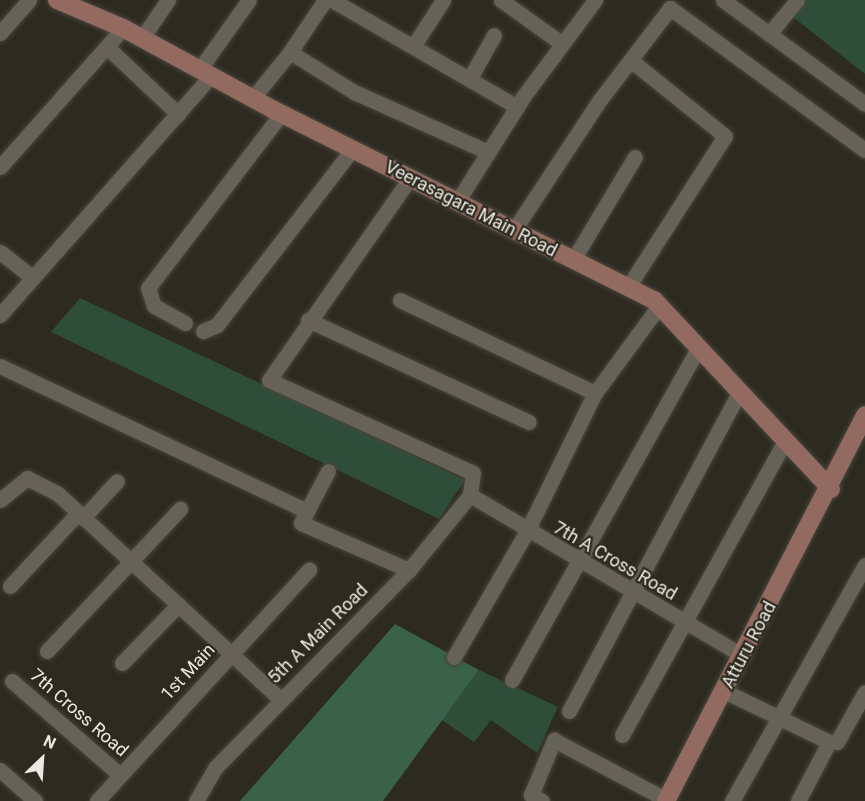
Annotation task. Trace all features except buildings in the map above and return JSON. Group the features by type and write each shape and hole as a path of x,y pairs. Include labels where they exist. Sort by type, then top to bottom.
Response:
{"street":[{"path":"0,33 29,0"},
{"name":"Veerasagara Main Road","path":"57,0 123,28 252,99 628,287 659,306 697,351 831,489"},
{"path":"142,38 168,0"},
{"path":"0,315 178,114 249,0"},
{"path":"252,99 290,52 325,0"},
{"path":"332,0 414,45 517,107"},
{"path":"414,45 443,0"},
{"path":"501,0 561,44"},
{"path":"457,202 517,107 595,0"},
{"path":"723,0 865,104"},
{"path":"769,34 797,0"},
{"path":"514,230 599,101 633,62 670,8 865,150"},
{"path":"0,167 123,28"},
{"path":"470,78 494,35"},
{"path":"107,47 178,114"},
{"path":"290,52 354,93 488,152"},
{"path":"628,287 725,136 633,62"},
{"path":"185,324 154,306 148,288 281,114"},
{"path":"203,331 216,325 352,150"},
{"path":"573,260 635,156"},
{"path":"410,178 308,320 269,380 473,473 470,495"},
{"path":"0,252 33,278"},
{"path":"400,300 595,393"},
{"path":"454,657 526,532 595,393 659,306"},
{"path":"308,320 529,422"},
{"path":"512,680 697,351"},
{"path":"0,366 307,511"},
{"path":"570,711 630,592 738,394"},
{"name":"Atturu Road","path":"667,800 831,489 861,439 865,415"},
{"path":"622,735 784,443"},
{"path":"328,471 301,523 409,570"},
{"path":"0,500 27,478 57,493 280,699"},
{"path":"10,586 117,481"},
{"name":"7th A Cross Road","path":"470,495 526,532 682,624 743,656"},
{"name":"5th A Main Road","path":"196,801 216,767 280,699 409,570 470,495"},
{"path":"47,651 180,509"},
{"path":"732,801 865,565"},
{"name":"1st Main","path":"97,801 309,570"},
{"path":"123,663 178,605"},
{"name":"7th Cross Road","path":"12,681 120,775"},
{"path":"724,691 829,742 837,742 865,692"},
{"path":"542,801 531,795 554,740 667,800"},
{"path":"798,801 829,742"},
{"path":"0,770 35,801"}],"green space":[{"path":"806,0 865,0 865,74 793,17"},
{"path":"80,298 465,480 439,519 51,332"},
{"path":"395,624 479,670 383,801 240,801"},
{"path":"479,670 558,707 537,753 491,720 474,742 442,720"}]}
